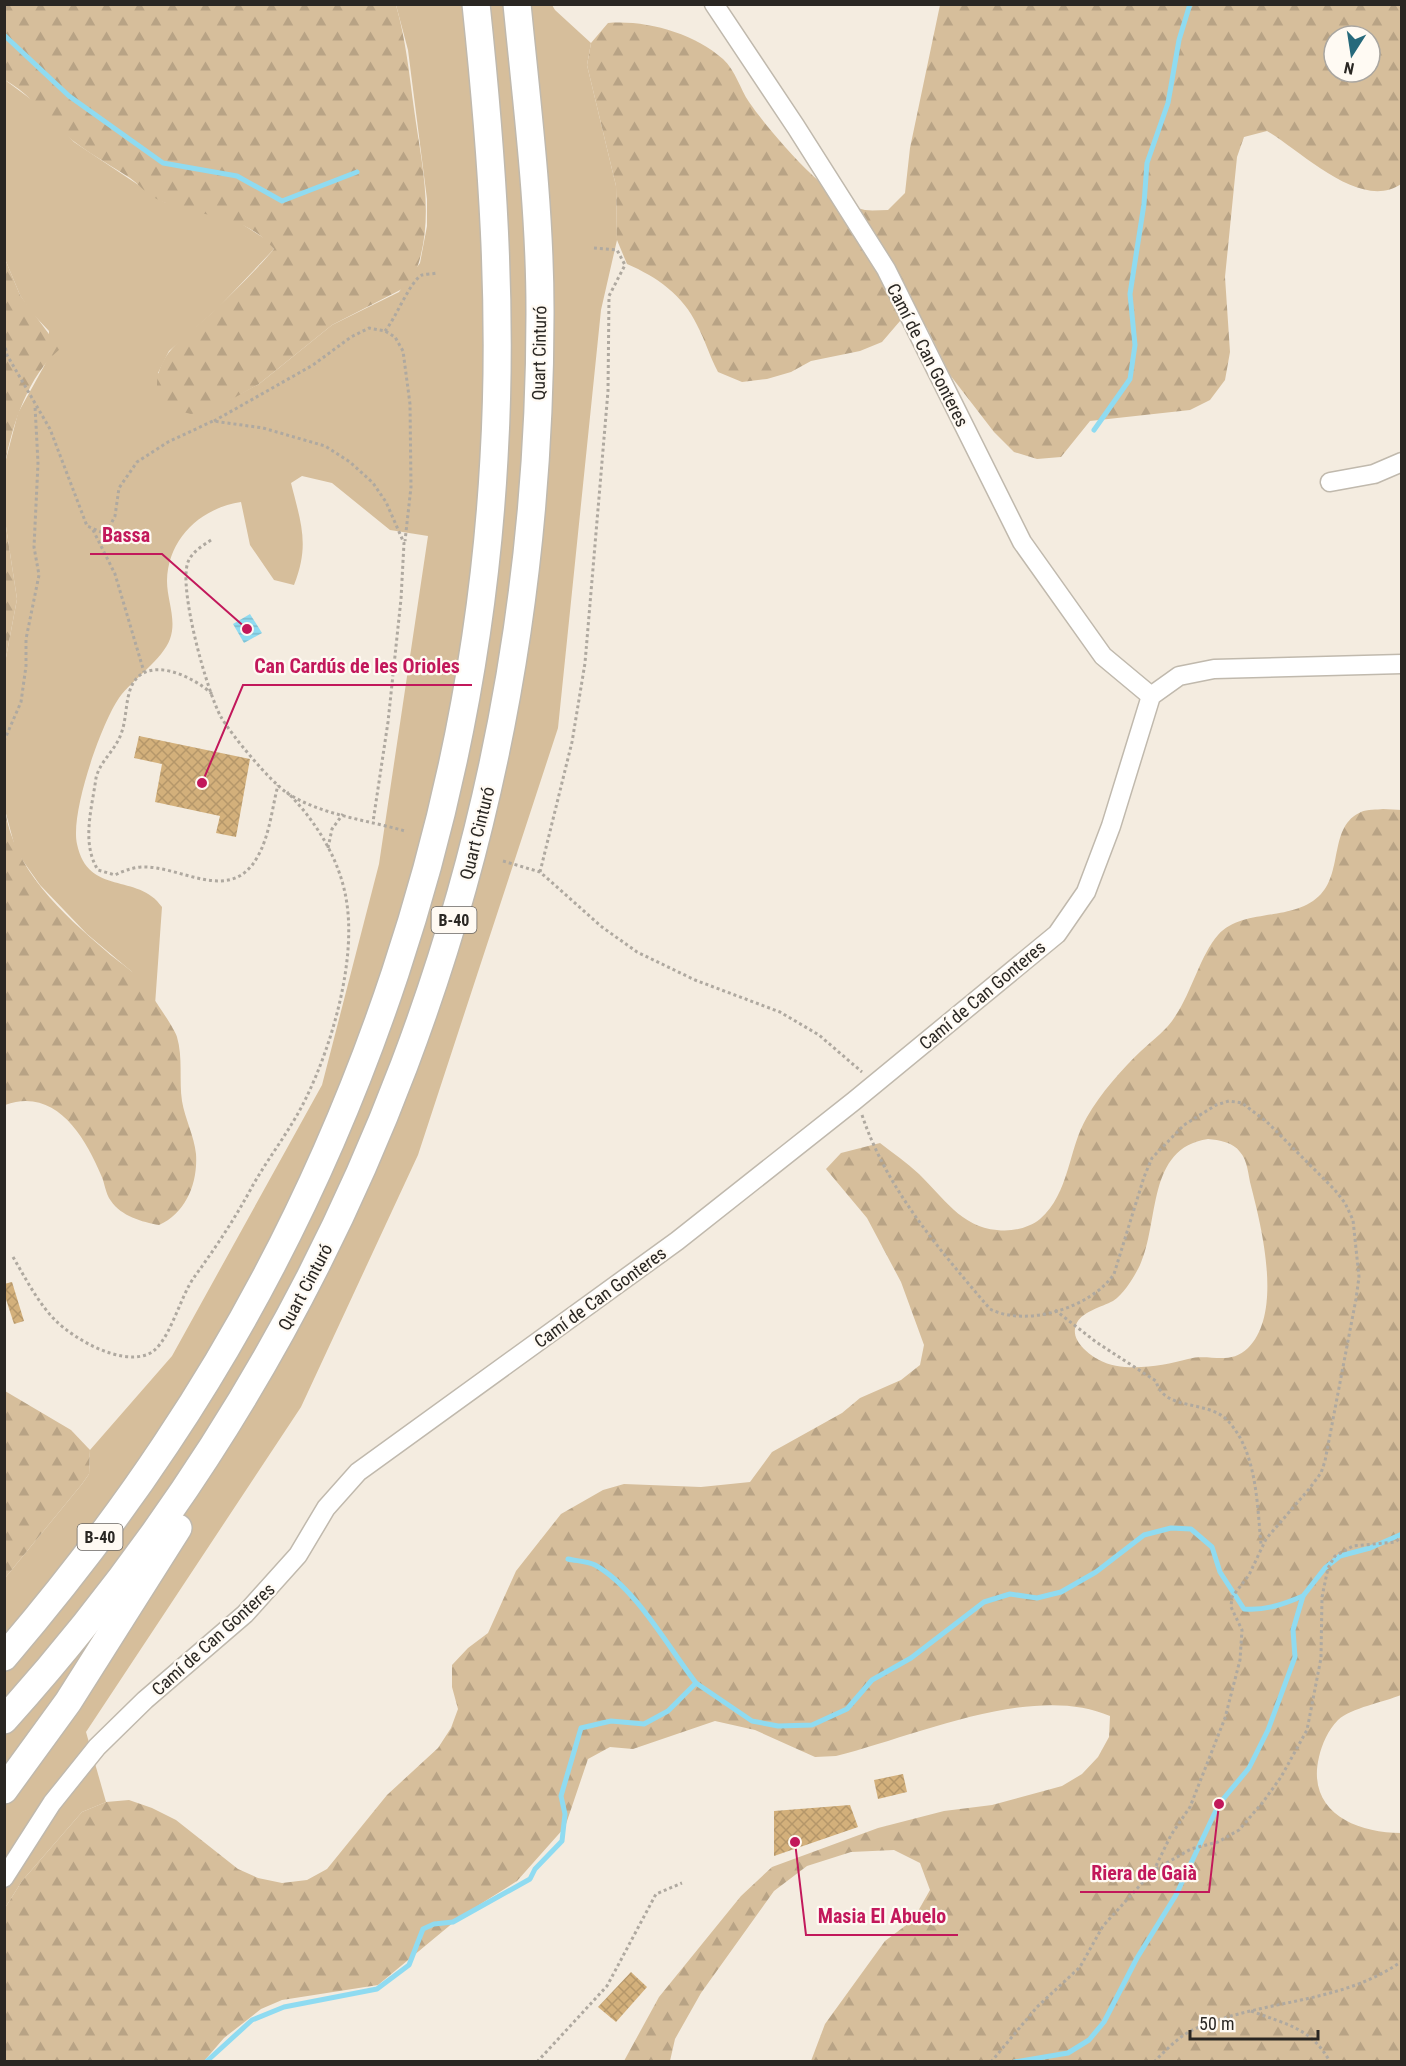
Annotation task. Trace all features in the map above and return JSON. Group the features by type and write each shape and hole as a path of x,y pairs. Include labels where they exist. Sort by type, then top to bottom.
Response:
{"highway":[{"name":"B-40","path":"4,1657 77,1569 187,1411 218,1360 282,1242 335,1131 371,1041 420,888 461,718 478,622 488,545 498,375 498,287 491,162 476,4"},
{"name":"Quart Cinturó","path":"4,1720 112,1591 223,1433 306,1287 346,1208 413,1046 449,940 494,768 523,587 535,475 540,308 537,223 517,4"},
{"path":"4,1629 126,1476 187,1411"},
{"path":"4,1790 68,1702 151,1573 191,1505 223,1433"}],"street":[{"name":"Camí de Can Gonteres","path":"4,1878 52,1803 96,1747 145,1700 245,1614 298,1555 326,1509 358,1472 677,1241 854,1101 1056,934 1086,892 1111,826 1151,696 1103,656 1022,542 886,269 796,127 714,4"},
{"path":"1330,482 1374,474 1401,462"},
{"path":"1151,696 1179,676 1214,669 1401,664"}],"path":[{"path":"309,4 319,4"},
{"path":"540,872 572,742 585,663 608,391 609,296 625,265 617,250 594,248"},
{"path":"385,331 396,318 414,282 423,275 436,273"},
{"path":"4,342 7,356 50,429 87,526 101,532 108,530 113,524 119,488 137,462 160,446 213,421 313,365 351,337 369,328 385,331 395,337 403,351 410,404 411,488 388,722 373,822"},
{"path":"4,741 21,702 26,666 26,639 39,574 34,547 38,463 35,404"},
{"path":"213,421 262,428 325,446 373,483 386,502 404,543"},
{"path":"93,530 115,574 144,672"},
{"path":"13,1257 28,1283 57,1322 84,1341 130,1358 147,1355 159,1349 186,1290 207,1261 296,1118 324,1053 343,982 348,922 346,897 317,827 227,727 212,694 191,626 185,578 191,556 211,540"},
{"path":"212,694 201,684 158,669 144,672 131,687 117,744 98,770 89,831 92,861 98,870 115,875 131,868 150,868 215,882 230,880 240,874 259,854 278,785"},
{"path":"287,792 343,814 405,831"},
{"path":"328,850 332,829 343,814"},
{"path":"503,861 540,872 602,927 637,952 695,980 780,1012 819,1035 875,1083"},
{"path":"854,1101 860,1107 888,1177 939,1250 990,1309 1001,1314 1016,1316 1055,1310 1086,1301 1105,1287 1114,1274 1152,1158 1184,1125 1229,1101 1242,1103 1267,1122 1334,1189 1353,1220 1359,1277 1325,1461 1321,1473 1310,1489 1262,1546 1249,1575 1232,1597 1231,1607 1242,1630 1240,1660 1232,1695 1197,1793 1171,1835 1154,1870 1103,1926 1073,1976 1037,2007 991,2061"},
{"path":"1055,1310 1096,1342 1156,1381 1159,1390 1170,1400 1200,1405 1228,1420 1246,1448 1253,1479 1262,1546"},
{"path":"1154,1870 1191,1848 1218,1842 1239,1830 1269,1794 1307,1730 1322,1658 1322,1597 1328,1568 1335,1556 1353,1546 1395,1542 1401,1537"},
{"path":"537,2061 607,1986 656,1894 682,1882"},
{"path":"1154,2061 1178,2040 1197,2028 1251,2011 1361,1984 1401,1961"},
{"path":"1251,2011 1297,2028 1319,2042 1330,2061"}],"green space":[{"path":"4,5 396,5 407,57 426,198 424,242 410,285 332,325 259,384 214,409 191,414 167,408 158,400 157,384 165,358 173,347 231,295 274,249 261,236 247,227 170,205 155,198 130,178 63,133 25,95 5,80"},
{"path":"396,5 552,5 591,43 587,65 616,186 617,240 601,310 558,728 418,1155 301,1407 86,1732 106,1802 82,1812 22,1881 5,1908 5,1578 89,1474 90,1450 172,1356 322,1085 379,864 428,536 390,530 332,483 302,476 291,483 301,522 303,546 294,585 274,580 250,545 241,502 226,505 200,518 180,539 173,551 167,581 172,617 170,639 161,654 125,691 112,710 96,747 82,791 76,830 77,844 83,860 92,871 102,878 152,896 162,907 155,1005 131,971 87,934 40,885 16,851 5,810 5,663 17,599 5,520 5,463 18,413 48,359 49,331 31,312 20,295 5,259 5,80 36,103 74,142 164,202 234,219 267,240 274,249 217,309 169,351 158,373 225,402 259,384 332,325 399,292 420,263 427,226 427,199 408,50"},
{"path":"940,5 1401,5 1401,184 1385,191 1368,190 1350,185 1332,176 1267,131 1244,137 1237,157 1225,277 1230,352 1225,380 1210,400 1190,410 1090,421 1061,457 1037,459 1014,452 994,432 950,375 927,328 912,307 882,342 860,351 811,361 791,372 767,379 742,382 718,372 691,314 668,288 627,264 617,240 616,186 587,65 591,43 608,23 654,26 684,35 723,59 735,74 758,115 801,164 835,194 851,205 865,210 888,210 905,193 910,148"},
{"path":"5,259 20,295 60,349 49,360 31,386 17,416 5,463"},
{"path":"5,520 17,599 4,663"},
{"path":"5,810 18,852 42,889 73,921 136,976 160,1008 177,1037 182,1101 196,1154 195,1176 183,1205 168,1220 159,1225 132,1218 115,1206 107,1195 101,1175 86,1145 65,1118 39,1103 23,1101 5,1105"},
{"path":"1402,810 1401,1695 1359,1709 1338,1720 1328,1733 1322,1747 1317,1776 1320,1792 1327,1805 1338,1815 1367,1829 1401,1833 1401,2061 811,2061 825,2024 885,1941 913,1920 930,1890 920,1863 894,1850 851,1852 807,1866 774,1891 701,1993 675,2039 670,2061 624,2061 659,1997 741,1896 772,1867 878,1828 944,1811 992,1805 1062,1786 1082,1774 1098,1757 1109,1737 1110,1716 1079,1707 1046,1705 973,1716 836,1756 815,1757 755,1730 715,1721 633,1749 610,1747 588,1759 565,1827 517,1881 460,1917 378,1985 282,2000 261,2009 224,2038 204,2061 5,2061 5,1908 22,1881 82,1812 106,1802 129,1800 152,1808 176,1820 238,1869 258,1878 282,1883 307,1880 327,1869 387,1795 438,1748 451,1728 458,1709 452,1687 452,1665 468,1648 488,1633 516,1571 561,1514 603,1490 624,1484 701,1487 750,1482 772,1452 842,1413 860,1398 901,1380 920,1365 924,1345 901,1282 867,1218 826,1169 841,1153 880,1143 919,1174 954,1210 984,1228 1020,1229 1036,1222 1057,1197 1087,1117 1119,1074 1172,1020 1206,952 1218,935 1228,926 1241,921 1297,909 1310,903 1328,884 1344,827 1363,811","holes":["1208,1139 1234,1146 1245,1160 1260,1225 1267,1270 1265,1314 1259,1333 1248,1348 1227,1358 1196,1358 1143,1367 1120,1366 1099,1360 1085,1350 1078,1341 1075,1331 1078,1320 1087,1313 1113,1301 1125,1289 1135,1275 1146,1248 1158,1189 1165,1171 1174,1156 1188,1145"]},
{"path":"5,1391 71,1430 90,1450 89,1474 5,1578"}],"water":[{"path":"250,614 262,633 244,643 233,624"}],"building":[{"path":"139,736 250,759 236,837 216,833 220,816 155,802 162,764 134,758"},
{"path":"12,1282 24,1321 14,1324 4,1293 4,1284"},
{"path":"903,1774 907,1792 878,1799 874,1780"},
{"path":"850,1805 858,1827 774,1856 774,1811"},
{"path":"631,1972 647,1987 616,2022 598,2007"}],"waterway":[{"path":"1094,430 1130,379 1135,345 1130,294 1144,204 1147,163 1168,103 1179,40 1190,4"},
{"path":"4,35 69,96 163,163 237,176 282,201 357,172"},
{"path":"206,2062 252,2020 284,2007 377,1989 409,1965 423,1929 434,1924 453,1922 530,1879 535,1869 562,1841 565,1814 561,1796 581,1728 611,1721 644,1724 668,1711 696,1683 752,1721 778,1726 812,1725 847,1709 872,1680 911,1658 984,1602 1010,1594 1037,1598 1061,1592 1096,1572 1144,1535 1171,1528 1191,1529 1212,1547 1220,1572 1244,1609 1267,1608 1303,1596"},
{"path":"1014,2062 1068,2053 1089,2040 1104,2022 1137,1958 1176,1895 1219,1804 1249,1768 1268,1730 1295,1657 1293,1630 1303,1596 1325,1568 1340,1556 1370,1548 1402,1534"},
{"path":"568,1559 595,1565 624,1588 650,1619 696,1683"}],"place":[{"name":"Bassa","path":"247,629"},
{"name":"Can Cardús de les Orioles","path":"202,783"},
{"name":"Riera de Gaià","path":"1219,1804"},
{"name":"Masia El Abuelo","path":"795,1842"}]}
